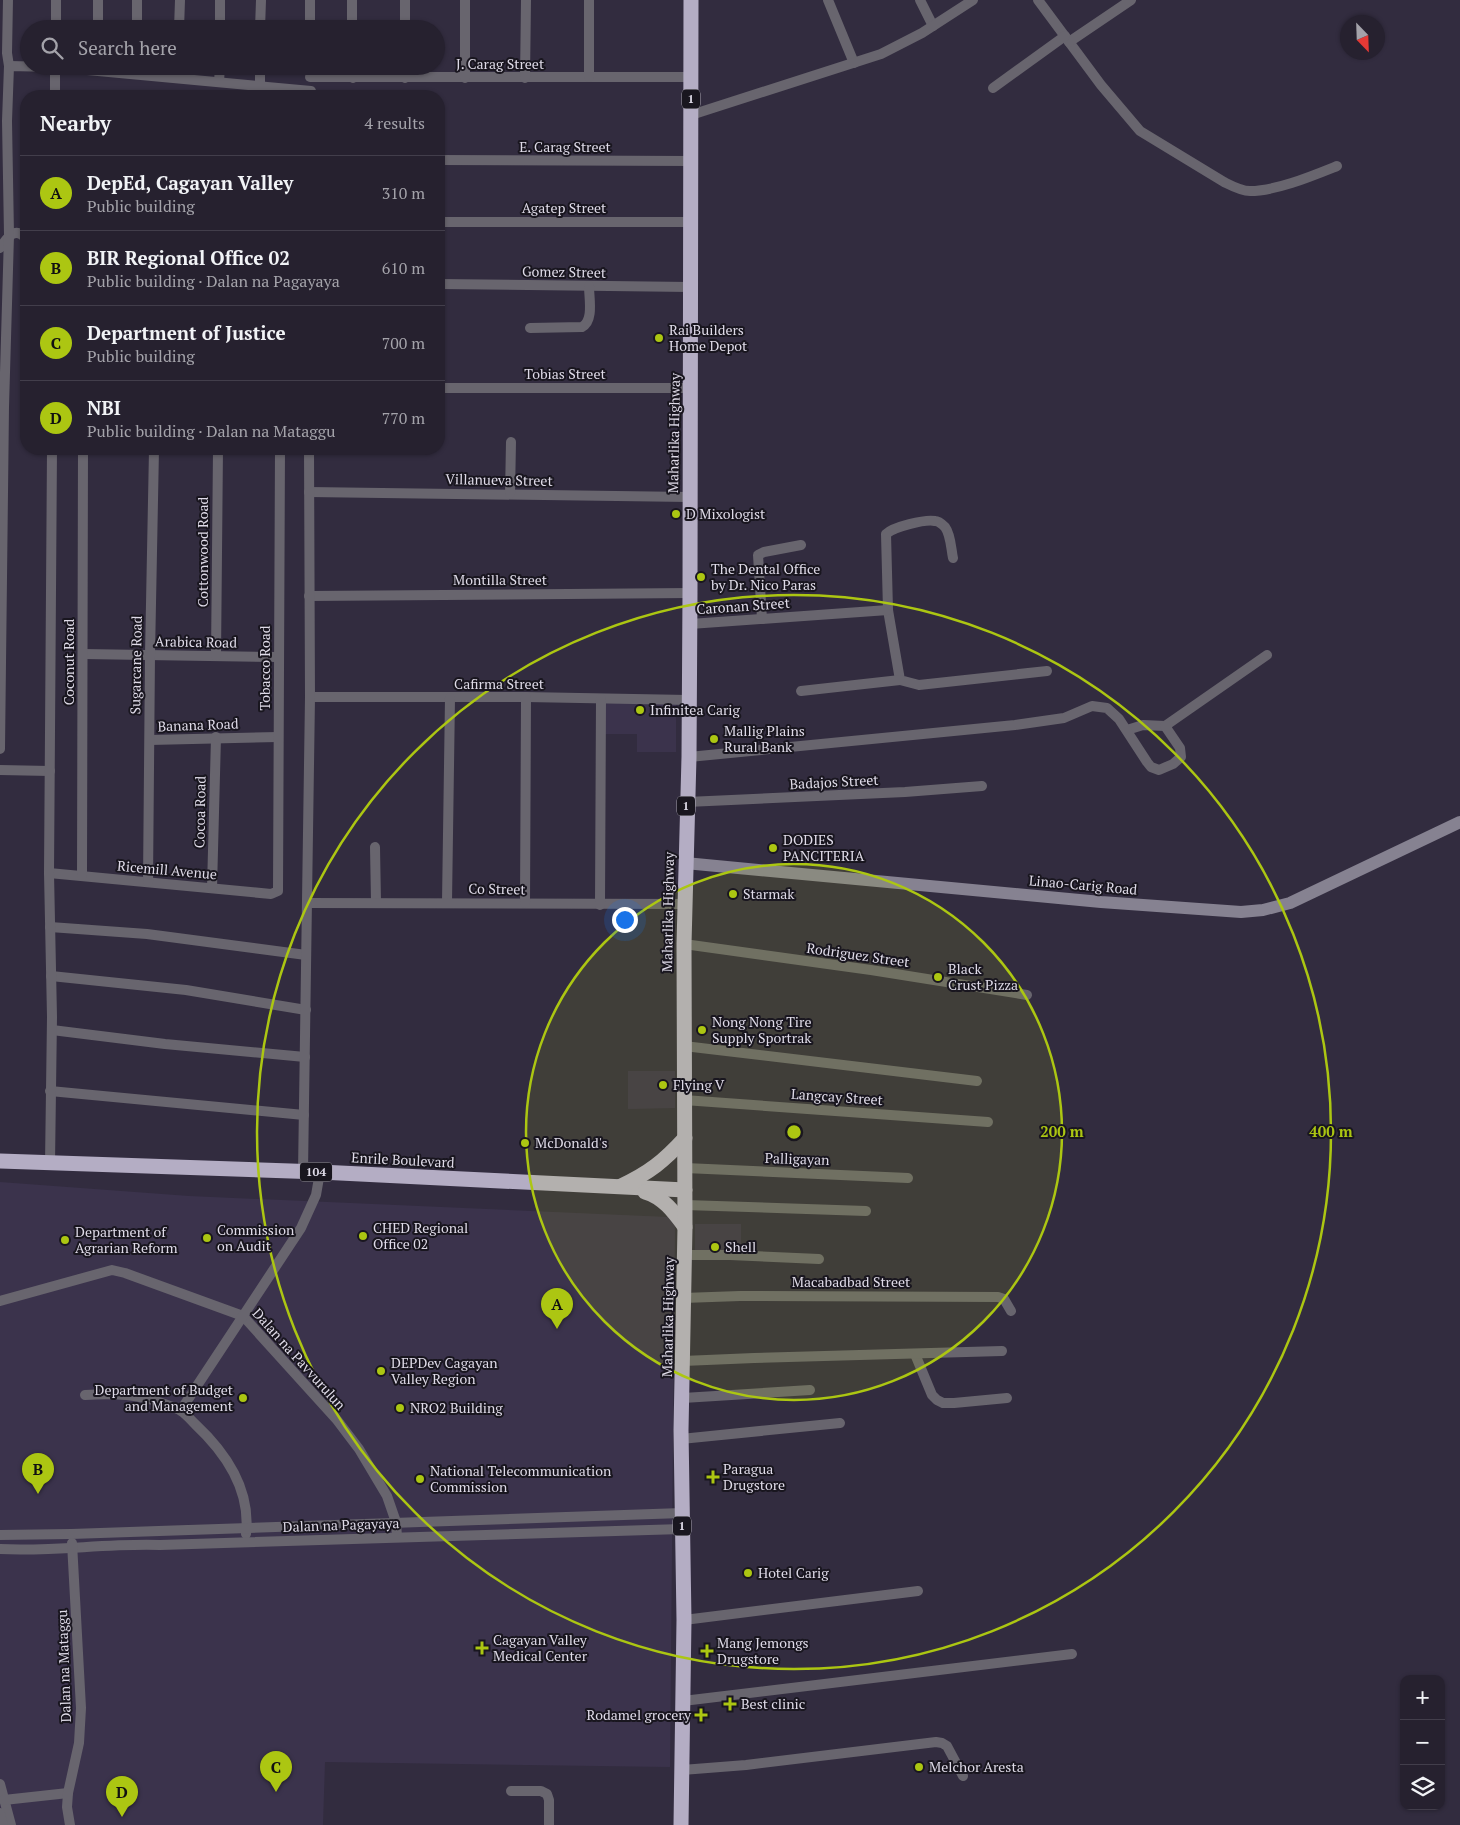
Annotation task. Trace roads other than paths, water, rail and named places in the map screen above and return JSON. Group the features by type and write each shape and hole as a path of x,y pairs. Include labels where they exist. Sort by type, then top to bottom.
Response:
{"highway":[{"name":"Maharlika Highway","path":"681,1825 684,1620 681,1439 685,1255 684,944 689,758 690,624 691,0"},
{"path":"624,1188 661,1163 685,1138"},
{"name":"Enrile Boulevard","path":"0,1161 320,1172 624,1188 685,1197"},
{"path":"624,1188 648,1193 659,1198 685,1227"}],"main road":[{"name":"Linao-Carig Road","path":"685,863 1100,902 1241,912 1262,910 1290,903 1460,822"}],"street":[{"path":"0,749 4,407 9,234 4,121 9,66 7,53 8,0"},
{"path":"56,0 56,20"},
{"path":"98,0 98,20"},
{"path":"136,20 137,0"},
{"path":"179,20 180,0"},
{"path":"220,0 220,20"},
{"path":"260,20 261,0"},
{"path":"310,0 310,20"},
{"path":"352,0 352,20"},
{"path":"405,0 405,20"},
{"path":"465,0 465,78"},
{"path":"526,0 526,78"},
{"path":"589,0 589,77"},
{"path":"828,0 854,63"},
{"path":"920,0 933,26"},
{"path":"691,115 893,49 973,0"},
{"path":"1038,0 1101,85 1140,131 1236,188 1249,191 1275,186 1306,178 1337,166"},
{"path":"993,88 1067,39 1131,0"},
{"path":"9,66 20,66"},
{"path":"55,75 55,90"},
{"path":"163,75 286,90"},
{"path":"219,75 219,82"},
{"path":"260,75 260,86"},
{"path":"310,75 311,90"},
{"name":"J. Carag Street","path":"331,75 352,78 690,77"},
{"name":"E. Carag Street","path":"445,160 691,161"},
{"name":"Agatep Street","path":"445,222 690,220"},
{"path":"0,248 9,234 16,232 20,234"},
{"name":"Gomez Street","path":"445,284 690,287"},
{"path":"530,328 586,326 589,319 589,286"},
{"name":"Tobias Street","path":"445,388 691,388"},
{"path":"510,494 511,442"},
{"path":"50,1163 52,1030 50,927 52,455"},
{"name":"Coconut Road","path":"82,876 83,455"},
{"name":"Sugarcane Road","path":"148,882 154,455"},
{"name":"Cottonwood Road","path":"216,656 218,455"},
{"name":"Tobacco Road","path":"278,888 280,455"},
{"path":"303,1172 310,698 309,455"},
{"name":"Villanueva Street","path":"309,492 690,497"},
{"path":"900,680 888,610 886,540 889,531 899,526 935,521 946,530 953,558"},
{"path":"762,619 758,555 764,552 801,546"},
{"name":"Montilla Street","path":"309,596 690,593"},
{"name":"Caronan Street","path":"690,624 888,610"},
{"name":"Arabica Road","path":"83,654 278,656"},
{"path":"1127,730 1143,725 1165,726 1267,655"},
{"path":"801,691 900,680 919,685 1047,671"},
{"path":"525,903 526,697"},
{"name":"Cafirma Street","path":"310,698 526,697 688,700"},
{"path":"447,902 450,698"},
{"path":"600,905 601,699"},
{"path":"689,758 1048,721 1068,717 1095,706 1112,711 1127,730 1146,762 1151,767 1159,770 1173,764 1181,757 1180,748 1165,726"},
{"name":"Banana Road","path":"150,740 278,737"},
{"name":"Cocoa Road","path":"212,888 216,738"},
{"path":"0,770 50,771"},
{"name":"Badajos Street","path":"687,802 905,792 982,786"},
{"path":"375,847 376,902"},
{"name":"Ricemill Avenue","path":"50,873 271,894 277,892 278,888"},
{"name":"Co Street","path":"307,903 686,904"},
{"path":"50,927 147,934 306,955"},
{"name":"Rodriguez Street","path":"684,944 871,970 1028,995"},
{"path":"51,976 186,990 306,1010"},
{"path":"52,1030 165,1044 305,1057"},
{"path":"684,1046 977,1081"},
{"path":"50,1090 304,1115"},
{"name":"Langcay Street","path":"684,1100 988,1122"},
{"name":"Palligayan","path":"685,1168 908,1178"},
{"path":"180,1410 301,1228 316,1195 320,1172"},
{"path":"685,1197 866,1211"},
{"path":"685,1255 819,1259"},
{"name":"Dalan na Pavvurulun","path":"0,1301 112,1270 126,1273 243,1316 337,1420 360,1449 387,1496 396,1522 397,1537"},
{"name":"Macabadbad Street","path":"683,1298 740,1296 998,1297 1004,1299 1011,1311"},
{"path":"683,1362 754,1358 1002,1351"},
{"path":"915,1354 932,1395 937,1400 954,1403 1007,1398"},
{"path":"683,1398 810,1390"},
{"path":"85,1395 128,1394 144,1397 180,1410 204,1432 222,1453 233,1470 240,1489 246,1528 245,1541"},
{"path":"681,1439 840,1423"},
{"name":"Dalan na Pagayaya","path":"0,1534 71,1534 682,1513"},
{"name":"Dalan na Pagayaya","path":"0,1549 72,1549 130,1544 160,1545 682,1529"},
{"name":"Dalan na Mataggu","path":"70,1825 67,1807 68,1793 79,1742 82,1708 71,1534"},
{"path":"684,1620 918,1591"},
{"path":"683,1701 1072,1654"},
{"path":"682,1770 746,1765 936,1742 946,1746 963,1776"},
{"path":"0,1784 11,1825"},
{"path":"511,1791 541,1791 547,1794 549,1800 549,1825"},
{"path":"4,1800 68,1793"},
{"path":"0,1813 3,1825"}],"place":[{"name":"Rai Builders Home Depot","path":"659,338"},
{"name":"D Mixologist","path":"676,514"},
{"name":"The Dental Office by Dr. Nico Paras","path":"701,577"},
{"name":"Infinitea Carig","path":"640,710"},
{"name":"Mallig Plains Rural Bank","path":"714,739"},
{"name":"DODIES PANCITERIA","path":"773,848"},
{"name":"Starmak","path":"733,894"},
{"name":"Black Crust Pizza","path":"938,977"},
{"name":"Nong Nong Tire Supply Sportrak","path":"702,1030"},
{"name":"Flying V","path":"663,1085"},
{"name":"McDonald's","path":"525,1143"},
{"name":"CHED Regional Office 02","path":"363,1236"},
{"name":"Commission on Audit","path":"207,1238"},
{"name":"Department of Agrarian Reform","path":"65,1240"},
{"name":"Shell","path":"715,1247"},
{"name":"DepEd, Cagayan Valley","path":"557,1329"},
{"name":"DEPDev Cagayan Valley Region","path":"381,1371"},
{"name":"Department of Budget and Management","path":"243,1398"},
{"name":"NRO2 Building","path":"400,1408"},
{"name":"Paragua Drugstore","path":"713,1477"},
{"name":"National Telecommunication Commission","path":"420,1479"},
{"name":"BIR Regional Office 02","path":"38,1494"},
{"name":"Hotel Carig","path":"748,1573"},
{"name":"Cagayan Valley Medical Center","path":"482,1648"},
{"name":"Mang Jemongs Drugstore","path":"707,1651"},
{"name":"Best clinic","path":"730,1704"},
{"name":"Rodamel grocery","path":"701,1715"},
{"name":"Melchor Aresta","path":"919,1767"},
{"name":"Department of Justice","path":"276,1792"},
{"name":"NBI","path":"122,1817"}]}
